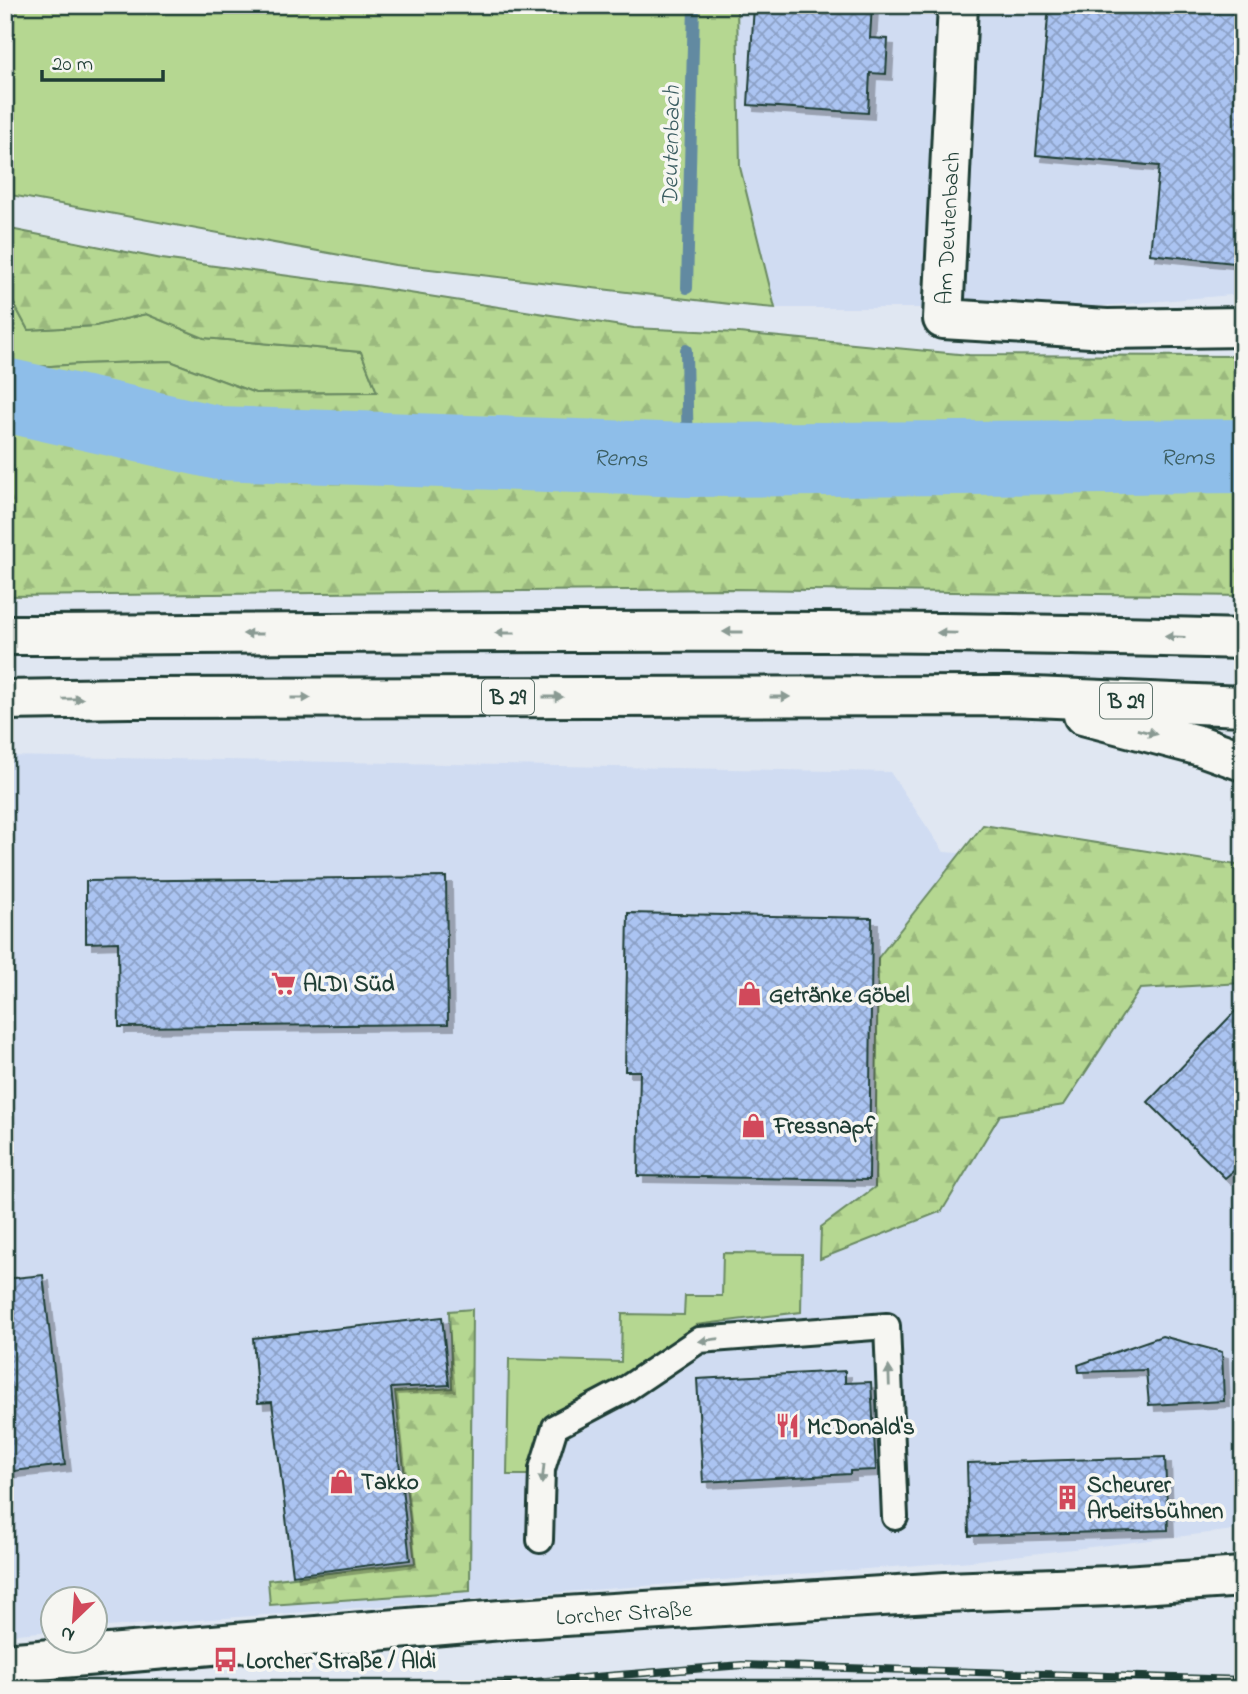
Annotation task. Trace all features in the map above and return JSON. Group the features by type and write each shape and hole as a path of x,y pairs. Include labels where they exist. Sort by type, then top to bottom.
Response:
{"main road":[{"name":"Am Deutenbach","path":"958,5 943,319 1107,329 1243,327"},
{"path":"5,635 825,632 1243,639"},
{"path":"1010,696 1201,746 1243,761"},
{"name":"B 29","path":"5,700 1010,696 1243,706"},
{"name":"Lorcher Straße","path":"5,1663 501,1620 946,1592 1110,1586 1243,1577"}],"lane":[{"path":"540,1540 542,1469 555,1427 623,1391 699,1340 887,1326 895,1517"}],"shaded area":[{"path":"737,5 1243,5 1243,294 1079,308 775,308 740,167"},
{"path":"5,756 890,772 944,852 1187,869 1243,886 1243,1529 971,1561 108,1627 108,1586 38,1586 38,1632 5,1635"}],"green space":[{"path":"5,5 737,5 740,167 775,308 395,265 5,194"},
{"path":"5,228 162,259 365,286 634,328 739,333 969,355 1243,356 1243,596 731,589 5,596 5,369 170,361 255,393 377,392 361,352 204,338 146,314 95,326 28,330 5,287"},
{"path":"5,287 28,330 95,326 146,314 204,338 361,352 377,392 255,393 170,361 5,369"},
{"path":"983,825 1243,866 1243,981 1140,989 1064,1105 1000,1115 942,1211 820,1259 821,1227 875,1187 878,958"},
{"path":"723,1253 802,1254 801,1312 696,1325 614,1386 546,1423 531,1475 507,1475 509,1359 621,1362 622,1314 684,1315 685,1296 722,1296"},
{"path":"472,1309 470,1591 270,1605 268,1580 415,1563 395,1392 452,1388 449,1311"}],"building":[{"path":"754,5 872,5 870,38 888,39 886,74 870,73 868,113 748,105"},
{"path":"1049,5 1243,5 1243,264 1150,254 1159,166 1036,155"},
{"name":"ALDI Süd","path":"446,877 448,1024 119,1027 118,942 86,943 86,881"},
{"name":"Getränke Göbel","path":"628,913 872,918 869,1180 638,1176 640,1071 625,1071"},
{"path":"1243,1003 1243,1163 1225,1178 1148,1102"},
{"path":"43,1275 65,1465 5,1472 5,1279"},
{"name":"Takko","path":"442,1317 449,1385 391,1388 410,1560 293,1575 272,1402 258,1403 253,1338"},
{"path":"1162,1336 1222,1352 1224,1401 1149,1405 1146,1370 1079,1372 1078,1365"},
{"name":"McDonald's","path":"845,1371 845,1383 871,1382 876,1470 850,1471 850,1474 703,1482 697,1379"},
{"name":"Scheurer Arbeitsbühnen","path":"1165,1457 1168,1530 969,1536 967,1463"}],"waterway":[{"name":"Deutenbach","path":"687,288 694,5"},
{"name":"Deutenbach","path":"686,350 688,460"},
{"name":"Rems","path":"5,395 219,443 688,460 1243,456"}],"railway":[{"path":"448,1689 742,1665 1243,1680"}],"place":[{"name":"ALDI Süd","path":"283,983"},
{"name":"Getränke Göbel","path":"749,994"},
{"name":"Fressnapf","path":"754,1125"},
{"name":"McDonald's","path":"787,1426"},
{"name":"Takko","path":"341,1481"},
{"name":"Scheurer Arbeitsbühnen","path":"1067,1497"},
{"name":"Lorcher Straße / Aldi","path":"226,1660"}]}
